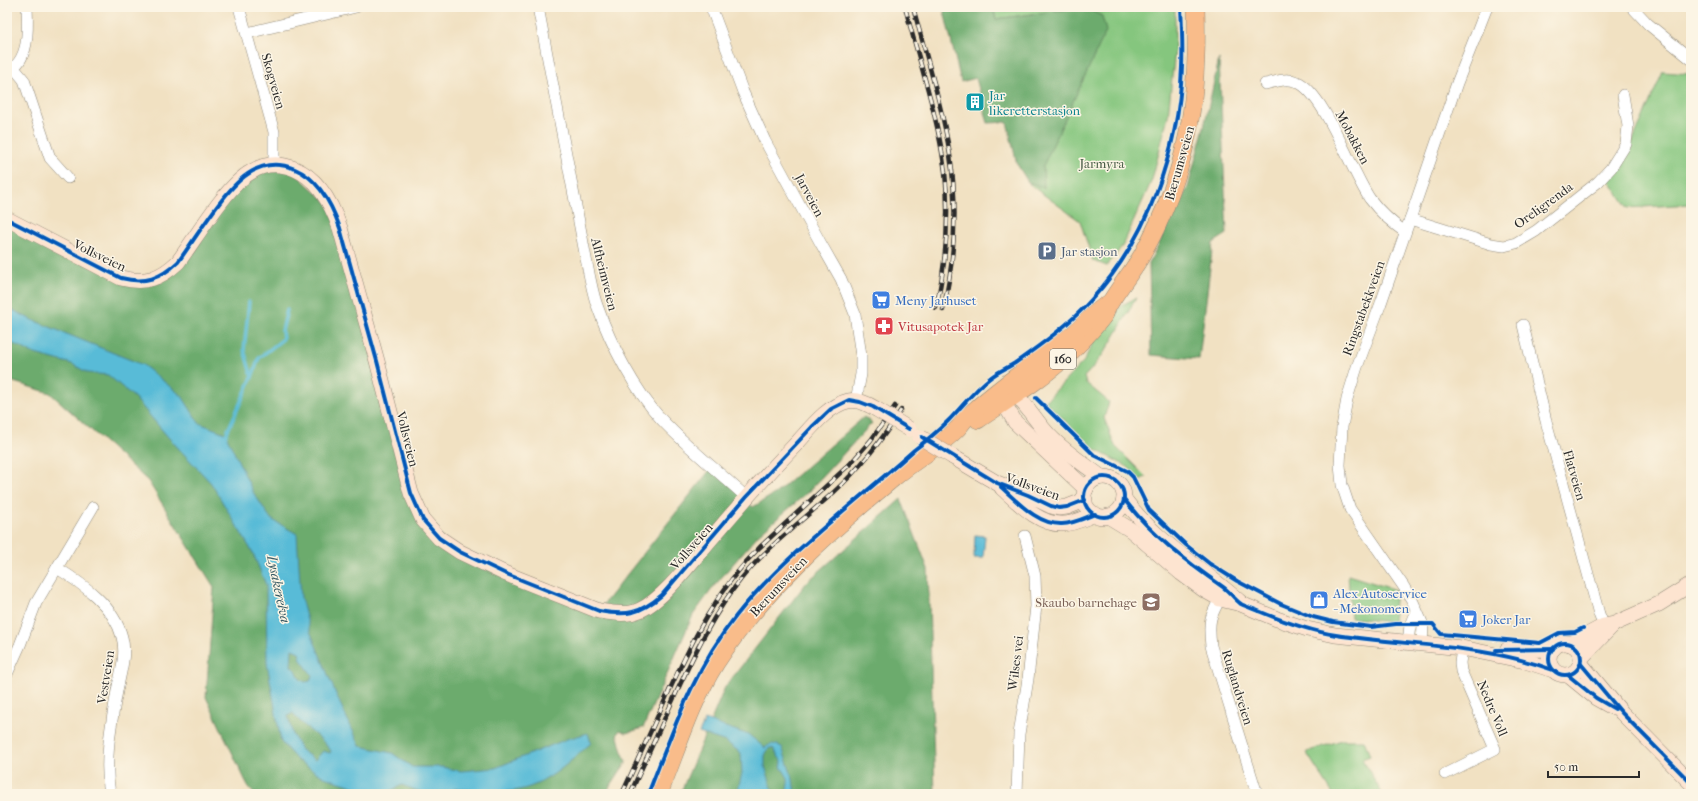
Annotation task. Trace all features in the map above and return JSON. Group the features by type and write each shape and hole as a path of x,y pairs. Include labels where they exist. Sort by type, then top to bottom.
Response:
{"main road":[{"name":"Bærumsveien","path":"660,793 698,698 716,664 748,618 776,586 822,540 874,495 954,432 968,416 1009,394 1101,308 1109,303 1141,256 1154,233 1166,206 1179,169 1191,120 1194,96 1197,36 1196,7"},
{"name":"Vollsveien","path":"7,219 121,278 133,281 143,281 159,276 168,271 178,262 218,206 242,178 260,167 274,164 286,165 300,171 312,180 323,193 336,216 377,361 411,493 426,524 438,538 477,560 584,606 614,614 629,613 646,607 662,595 746,497 823,416 837,405 849,400 856,401 876,409 997,483 1030,512 1050,522 1057,524 1071,523 1102,515"},
{"name":"Vollsveien","path":"997,483 1028,494 1051,506 1059,508 1085,495 1015,422 1009,394"},
{"path":"1009,394 1047,433 1072,455 1101,477"},
{"path":"1222,594 1139,518 1124,499 1122,487 1118,482 1112,478 1101,477 1089,483 1085,495 1087,506 1131,530 1181,573 1241,604 1306,629 1335,635 1466,649 1525,661 1553,670 1560,675 1568,675 1578,669 1581,661 1608,627"},
{"path":"1102,515 1120,509 1124,499"},
{"path":"1570,644 1659,604 1691,584"},
{"path":"1466,649 1553,649 1563,643 1570,644 1578,649 1581,661 1622,713 1691,783"},
{"path":"1553,649 1549,659 1553,670"},
{"path":"1568,675 1596,698 1622,713"}],"street":[{"path":"27,7 28,25 26,45 21,57 11,69 24,80 50,158 68,178"},
{"name":"Skogveien","path":"239,7 274,132 274,164"},
{"path":"247,33 356,7"},
{"name":"Alfheimveien","path":"538,7 588,269 597,307 609,336 633,380 660,418 688,446 746,497"},
{"name":"Jarveien","path":"711,7 743,92 765,141 841,279 855,314 861,356 861,374 856,401"},
{"name":"Ringstabekkveien","path":"1415,643 1423,625 1413,602 1350,509 1342,485 1340,464 1342,427 1347,399 1452,98 1486,7"},
{"path":"1632,7 1648,24 1691,59"},
{"name":"Mobakken","path":"1264,84 1285,80 1297,82 1309,89 1320,105 1370,199 1392,223 1405,232"},
{"name":"Oreligrenda","path":"1410,219 1491,244 1504,246 1516,243 1529,235 1598,182 1611,168 1626,144 1628,126 1623,96"},
{"name":"Flatveien","path":"1523,325 1546,421 1608,627"},
{"path":"7,674 36,603 93,507"},
{"name":"Wilses vei","path":"1017,794 1019,734 1028,679 1036,606 1035,576 1025,536"},
{"name":"Vestveien","path":"57,568 83,585 100,600 117,625 122,638 123,657 109,734 108,770 110,794"},
{"name":"Ruglandveien","path":"1222,594 1210,618 1209,627 1211,646 1257,794"},
{"name":"Nedre Voll","path":"1445,774 1495,749 1461,671 1460,663 1466,649"}],"green space":[{"path":"943,7 993,7 996,19 1084,7 1102,16 1106,31 1043,166 1044,188 1028,182 1017,164 1007,122 988,123 976,78 961,82"},
{"path":"993,7 1084,7 996,19"},
{"name":"Jarmyra","path":"1084,7 1175,7 1175,50 1168,116 1152,180 1123,245 1107,266 1093,261 1080,221 1029,184 1043,166"},
{"path":"1219,59 1227,234 1213,243 1199,359 1151,355 1149,263 1188,187 1204,127"},
{"path":"1663,72 1691,74 1691,127 1688,143 1691,146 1691,204 1628,208 1608,179 1628,151"},
{"path":"286,165 331,206 418,510 447,544 598,611 713,466 753,507 776,493 864,417 872,423 807,493 758,535 715,585 693,615 643,728 626,733 620,730 617,734 622,751 627,761 605,794 254,794 247,784 206,697 214,587 148,481 50,393 7,380 7,219 133,281 168,271 250,172"},
{"path":"1136,298 1106,349 1084,377 1086,383 1109,402 1104,418 1115,446 1146,477 1139,480 1128,467 1094,449 1045,402 1084,361 1097,334 1122,305"},
{"path":"901,499 928,569 935,794 680,794 725,687 807,582"},
{"path":"1348,575 1396,590 1393,622 1351,618"},
{"path":"1342,740 1364,740 1370,756 1362,759 1382,793 1381,794 1333,794 1306,752"}],"water":[{"name":"Lysakerelva","path":"7,307 30,319 143,365 182,396 199,423 225,433 253,492 271,519 297,534 301,598 310,631 338,699 360,746 392,753 412,767 442,767 461,771 495,768 567,739 588,733 591,743 565,766 546,779 525,789 506,792 454,789 440,794 434,794 421,792 402,785 384,794 377,794 324,777 297,760 281,742 267,663 266,585 253,553 211,483 168,437 135,398 108,375 88,373 72,364 35,354 7,341","holes":["292,649 299,652 301,660 312,675 310,681 305,682 300,679 297,672 291,666","293,713 327,746 331,751 330,753 323,751 315,760 301,750 293,735 288,716"]},
{"path":"975,535 985,536 983,558 974,558"},
{"path":"705,720 749,735 765,748 773,744 782,747 793,779 795,794 786,794 788,779 781,767 782,762 773,748 769,748 765,755 765,766 774,794 737,794 742,773 741,753 726,742 699,733"}],"waterway":[{"path":"224,439 252,377 244,350 249,302"},
{"path":"252,377 259,358 283,339 282,331 287,310"}],"railway":[{"path":"905,7 933,109 945,172 947,206 945,257 936,308"},
{"path":"913,7 947,136 954,194 953,252 943,310"},
{"path":"622,794 689,650 719,597 731,580 760,547 850,464 871,440 895,406"},
{"path":"630,794 692,660 714,618 731,592 762,556 834,492 853,473 878,443 901,410"}],"cycle path":[{"path":"648,794 675,724 696,679 721,637 736,616 756,593 798,550 927,440 953,416 984,383 1015,363 1074,317 1092,299 1112,275 1129,249 1157,191 1175,129 1180,98 1182,67 1181,7"},
{"path":"7,219 121,278 130,280 152,279 165,273 178,262 212,213 241,179 256,169 273,165 289,167 303,173 311,179 324,194 333,210 340,228 377,361 411,493 423,520 439,538 460,552 504,573 599,611 609,613 633,612 647,606 662,595 746,497 831,409 849,400 860,402 873,407 909,429"},
{"path":"1036,398 1094,455 1127,471 1133,477 1149,510 1186,545 1210,564 1237,581 1281,604 1313,617 1333,622 1371,627 1396,624 1433,624 1441,634 1540,643 1559,633 1575,632 1583,628"},
{"path":"922,437 997,483 1051,506 1059,508 1067,507 1085,500"},
{"path":"1104,477 1112,479 1118,483 1122,489 1124,497 1122,505 1118,511 1112,515 1104,517 1096,515 1090,511 1086,505 1084,497 1086,489 1090,483 1096,479 1104,477"},
{"path":"1001,487 1021,506 1045,521 1062,524 1070,523 1095,514"},
{"path":"1124,499 1146,524 1170,547 1225,589 1241,604 1288,623 1307,629 1363,639 1473,650 1527,661 1553,670"},
{"path":"1568,643 1574,645 1579,650 1581,659 1579,668 1574,673 1562,675 1556,673 1551,668 1549,656 1551,650 1556,645 1568,643"},
{"path":"1496,650 1553,649"},
{"path":"1581,664 1622,713 1691,783"},
{"path":"1568,675 1596,698 1615,709"}],"place":[{"name":"Jar likeretterstasjon","path":"975,102"},
{"name":"Jar stasjon","path":"1047,251"},
{"name":"Meny Jarhuset","path":"881,300"},
{"name":"Vitusapotek Jar","path":"884,326"},
{"name":"Alex Autoservice - Mekonomen","path":"1319,600"},
{"name":"Skaubo barnehage","path":"1151,602"},
{"name":"Joker Jar","path":"1468,619"}]}
